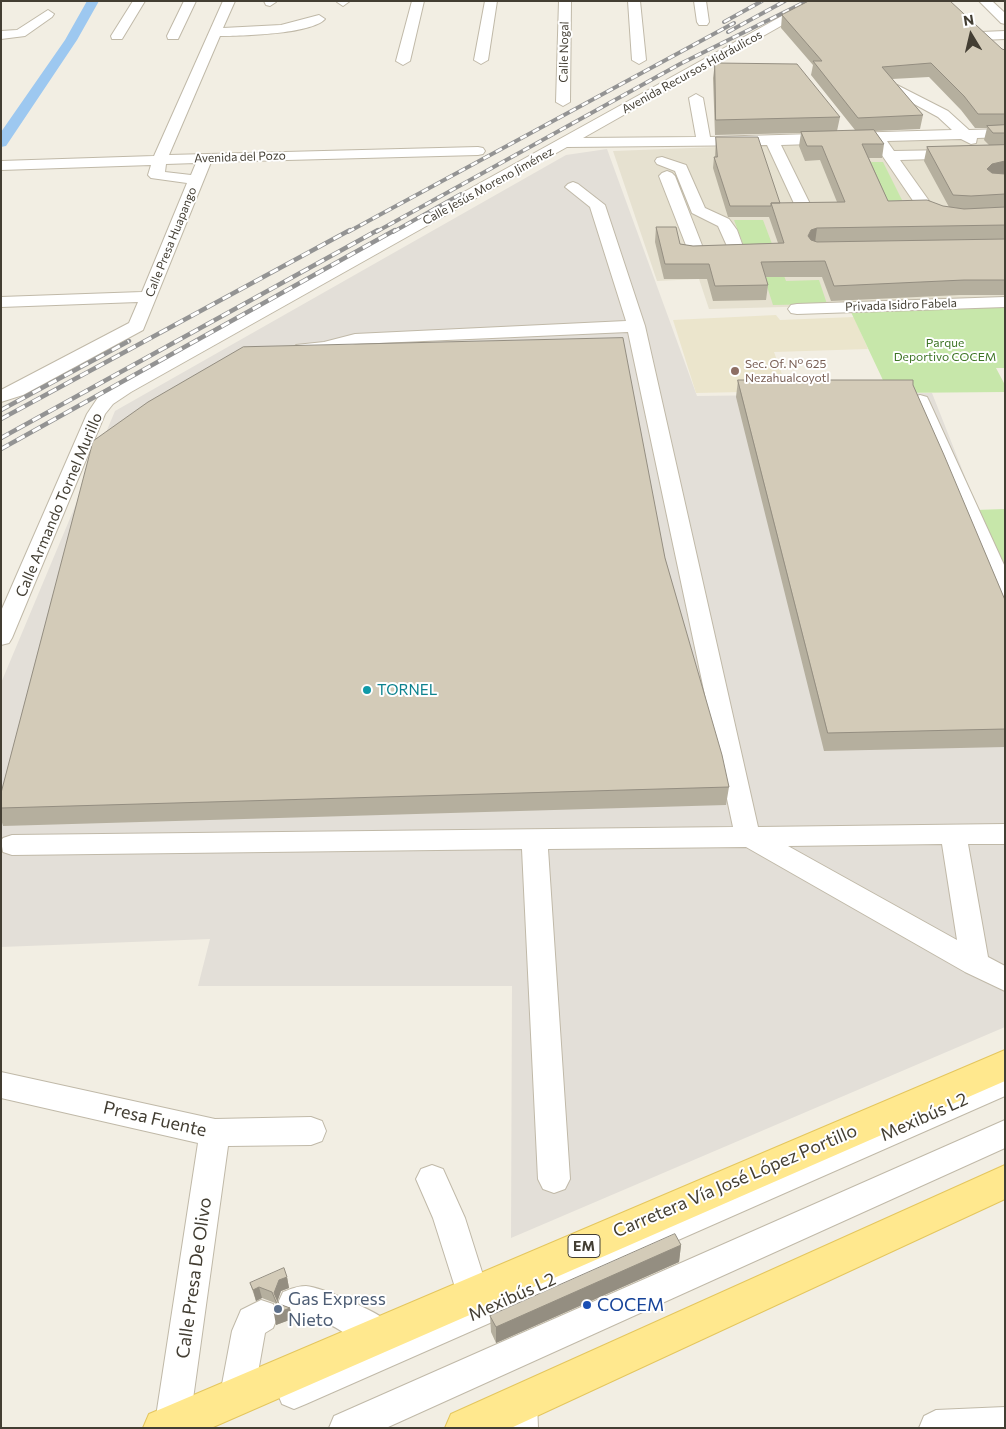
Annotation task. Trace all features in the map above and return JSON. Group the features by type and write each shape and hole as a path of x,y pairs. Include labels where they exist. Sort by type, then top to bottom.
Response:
{"main road":[{"name":"Carretera Vía José López Portillo","path":"168,1426 1005,1065"},
{"path":"465,1428 520,1415 1005,1181"}],"street":[{"path":"156,176 160,159 229,1"},
{"path":"403,61 418,1"},
{"path":"481,60 491,1"},
{"name":"Calle Nogal","path":"563,102 565,1"},
{"path":"634,1 639,60"},
{"path":"700,1 703,22"},
{"name":"Avenida Recursos Hidráulicos","path":"565,144 819,1"},
{"path":"985,1 1005,20"},
{"path":"117,36 137,4"},
{"path":"173,36 189,4"},
{"path":"1,35 20,32 48,14"},
{"path":"216,32 282,30 319,19"},
{"path":"993,47 977,33 1005,34"},
{"path":"897,89 943,114 966,134 982,153"},
{"path":"696,98 704,142"},
{"path":"839,122 851,138"},
{"name":"Calle Jesús Moreno Jiménez","path":"106,400 132,383 565,144 772,141 1005,133"},
{"path":"877,137 926,208 933,214 945,216 1005,215"},
{"path":"772,141 806,212"},
{"path":"652,142 662,161 697,253"},
{"name":"Avenida del Pozo","path":"1,166 160,159 478,151"},
{"path":"891,156 1005,153"},
{"name":"Calle Presa Huapango","path":"1,396 16,391 137,326 205,158"},
{"path":"662,161 681,168 698,210 727,225 737,252"},
{"path":"137,176 196,180"},
{"path":"573,187 597,205 636,326 747,835 1004,979"},
{"path":"1,302 149,297"},
{"name":"Privada Isidro Fabela","path":"797,309 1005,302"},
{"path":"281,351 325,346 355,339 636,326"},
{"name":"Calle Armando Tornel Murillo","path":"1,638 96,414 106,400"},
{"path":"920,401 1003,580"},
{"path":"12,845 747,835 954,836 1005,834"},
{"path":"954,836 975,964"},
{"path":"534,838 554,1180"},
{"name":"Mexibús L2","path":"211,1428 1005,1082"},
{"name":"Presa Fuente","path":"1,1085 215,1133 312,1131"},
{"name":"Calle Presa De Olivo","path":"168,1426 215,1133"},
{"path":"346,1428 1005,1133"},
{"path":"432,1179 449,1218 473,1294"},
{"path":"295,1303 308,1301 321,1303 378,1335"},
{"path":"237,1396 249,1331 253,1322 261,1316"},
{"path":"936,1428 1005,1425"}],"shaded area":[{"path":"1005,136 1005,301 709,309 699,279 657,281 613,151"},
{"path":"607,149 697,396 932,393 1005,578 1005,1027 511,1238 512,986 198,986 210,939 1,947 1,683 115,411 566,155"},
{"name":"Sec. Of. N° 625 Nezahualcoyotl","path":"776,315 780,320 854,317 868,349 774,352 788,391 696,393 673,320"}],"green space":[{"path":"867,162 883,162 908,212 889,212"},
{"path":"734,220 763,220 786,281 819,280 827,304 773,305 757,255 747,255"},
{"name":"Parque Deportivo COCEM","path":"1005,305 1005,368 996,368 1005,385 1005,392 889,393 850,310"},
{"path":"1005,509 1005,570 975,510"}],"building":[{"path":"809,1 950,1 1005,50 1005,114 978,114 964,96 931,63 882,67 923,115 858,118 813,61 822,61 782,15"},
{"path":"715,63 797,64 840,117 716,120"},
{"path":"1005,125 1005,133 993,133 987,126"},
{"path":"874,130 884,144 862,144 888,201 927,200 943,206 964,209 1005,207 1005,225 817,228 811,230 808,236 811,240 817,242 1005,239 1005,280 834,286 825,261 761,262 768,285 715,286 709,264 665,264 656,227 676,227 680,244 693,246 784,243 771,203 845,202 822,146 807,146 801,132"},
{"path":"716,137 758,137 780,203 771,203 771,206 730,206 714,157 717,157"},
{"path":"1005,145 1005,161 992,164 987,169 992,173 1005,174 1005,194 971,196 953,195 927,147"},
{"name":"TORNEL","path":"623,338 665,558 722,755 729,787 1,808 1,793 93,441 148,402 243,347"},
{"path":"738,380 913,380 913,385 1005,600 1005,729 828,733"},
{"path":"675,1234 681,1245 496,1327 490,1316"},
{"path":"284,1268 287,1277 279,1280 274,1293 279,1304 290,1308 274,1314 277,1304 272,1292 259,1287 253,1290 250,1283"}],"waterway":[{"path":"1,143 71,40 93,1"}],"railway":[{"path":"724,22 762,1"},
{"path":"728,32 785,1"},
{"path":"376,232 680,64 807,1"},
{"path":"348,232 734,23"},
{"path":"393,232 461,194"},
{"path":"1,419 350,230"},
{"path":"1,438 378,230"},
{"path":"1,449 395,230"},
{"path":"1,410 129,341"}],"place":[{"name":"Sec. Of. N° 625 Nezahualcoyotl","path":"735,371"},
{"name":"TORNEL","path":"367,690"},
{"name":"COCEM","path":"587,1305"},
{"name":"Gas Express Nieto","path":"278,1309"}]}
